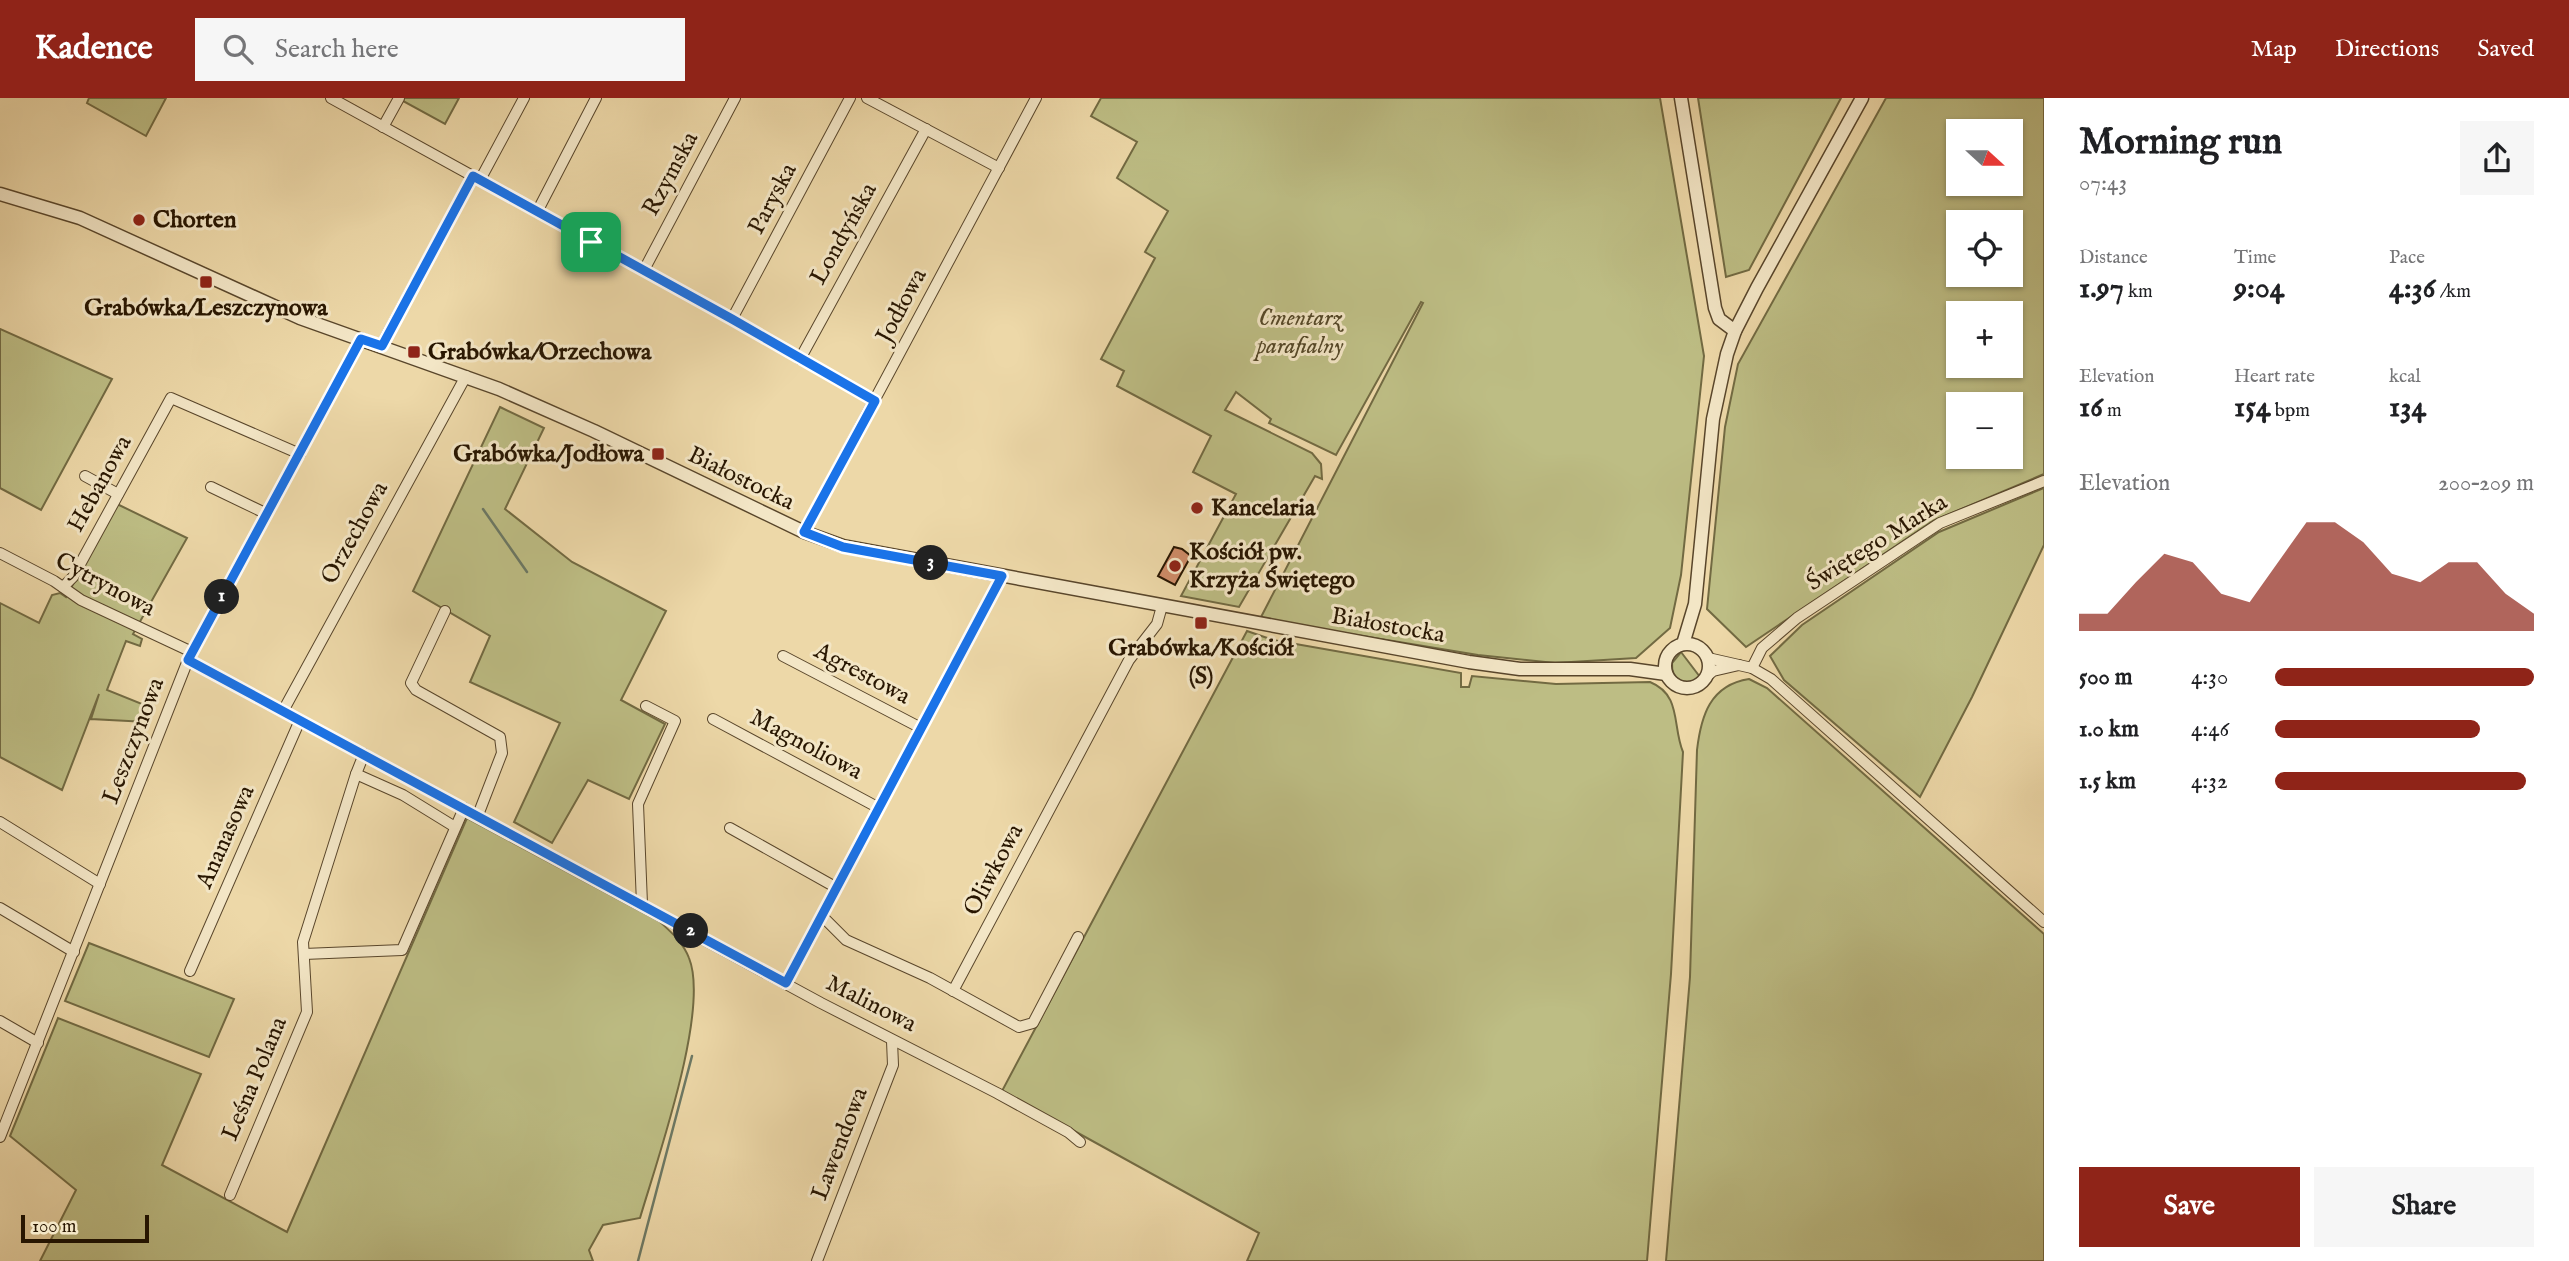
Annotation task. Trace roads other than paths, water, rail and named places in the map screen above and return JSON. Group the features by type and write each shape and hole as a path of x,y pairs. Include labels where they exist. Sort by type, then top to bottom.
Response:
{"street":[{"path":"331,98 875,401"},
{"path":"383,127 398,98"},
{"path":"382,346 524,98"},
{"path":"537,212 596,98"},
{"name":"Rzymska","path":"644,270 735,98"},
{"name":"Paryska","path":"732,319 850,98"},
{"path":"867,98 999,168"},
{"name":"Jodłowa","path":"804,532 1036,98"},
{"path":"1681,98 1716,314 1735,331"},
{"path":"1683,644 1693,612 1713,419 1721,376 1735,331 1862,98"},
{"name":"Londyńska","path":"800,359 926,129"},
{"name":"Białostocka","path":"0,194 80,218 271,306 466,376 594,431 804,532 843,547 1520,669 1666,667"},
{"name":"Leszczynowa","path":"0,1138 190,656 361,339"},
{"name":"Orzechowa","path":"283,711 466,376"},
{"name":"Hebanowa","path":"63,587 73,577 171,398 300,454"},
{"path":"85,476 118,494"},
{"name":"Świętego Marka","path":"1752,668 1762,648 1788,625 1940,523 2044,481"},
{"path":"211,487 267,514"},
{"name":"Cytrynowa","path":"0,554 63,587 67,593 190,656 283,711 786,983"},
{"name":"Malinowa","path":"1002,576 786,983 892,1041 907,1045 974,1081 1068,1132 1080,1142"},
{"name":"Oliwkowa","path":"953,990 1129,660 1151,634 1162,606"},
{"path":"445,611 411,683 416,690 500,737 502,753 478,815"},
{"path":"1693,612 1697,646 1708,658 1752,668 1780,687 2044,922"},
{"path":"1697,646 1683,644 1672,650 1666,667 1674,684 1684,688 1699,685 1713,671 1740,665"},
{"name":"Agrestowa","path":"783,656 921,728"},
{"path":"1707,675 1708,658"},
{"path":"642,904 641,819 638,804 675,721 646,706"},
{"name":"Magnoliowa","path":"713,719 879,808"},
{"name":"Ananasowa","path":"190,971 300,720"},
{"name":"Leśna Polana","path":"230,1195 307,1012 303,942 364,754"},
{"path":"356,774 403,795 455,827"},
{"path":"304,954 402,950 464,808"},
{"path":"0,822 100,884"},
{"path":"730,828 837,888"},
{"path":"0,908 74,952"},
{"path":"822,916 846,940 953,990 1019,1027 1033,1023 1079,937"},
{"path":"0,1021 38,1043"},
{"name":"Lawendowa","path":"817,1261 893,1065 892,1041"}],"waterway":[{"path":"483,509 527,572"},
{"path":"638,1261 692,1056"}],"place":[{"name":"Chorten","path":"139,220"},
{"name":"Grabówka/Leszczynowa","path":"206,282"},
{"name":"Grabówka/Orzechowa","path":"414,352"},
{"name":"Grabówka/Jodłowa","path":"658,454"},
{"name":"Kancelaria","path":"1197,508"},
{"name":"Kościół pw. Krzyża Świętego","path":"1175,566"},
{"name":"Grabówka/Kościół (S)","path":"1201,623"}],"park label":[{"name":"Cmentarz parafialny","path":"1300,332"}]}
